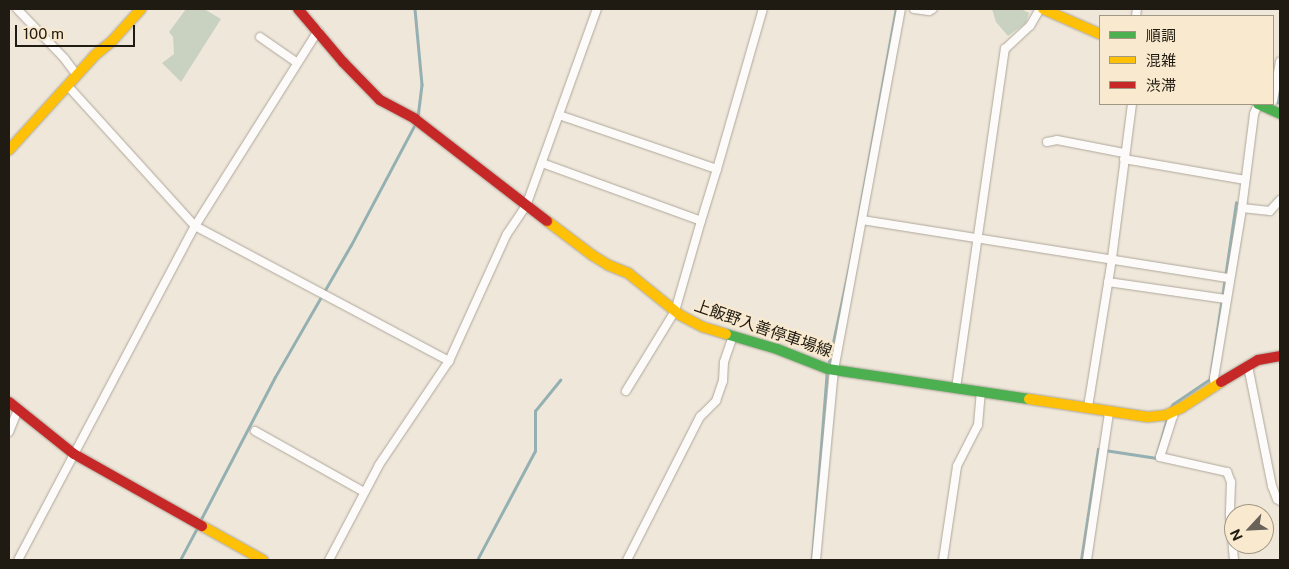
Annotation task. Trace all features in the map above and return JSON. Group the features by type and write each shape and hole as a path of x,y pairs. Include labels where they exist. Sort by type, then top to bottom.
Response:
{"main road":[{"path":"9,150 95,54 112,41 141,9"},
{"name":"上飯野入善停車場線","path":"298,9 342,62 380,100 415,118 526,206 592,255 640,281 674,311 690,321 834,370 1148,417 1172,412 1258,360 1280,356"},
{"path":"1041,9 1060,12 1099,33"},
{"path":"9,402 74,454 263,560"}],"street":[{"path":"16,9 77,74"},
{"path":"329,560 384,458 448,361 508,234 526,206 597,9"},
{"path":"626,391 674,311 763,9"},
{"path":"816,560 834,370 901,9"},
{"path":"914,9 929,11 933,9"},
{"path":"956,388 1005,49 1030,26 1041,9"},
{"path":"18,560 194,226 296,62 318,32"},
{"path":"260,37 296,62"},
{"path":"1274,107 1280,62"},
{"path":"67,85 194,226 448,361"},
{"path":"1088,407 1112,258 1132,105"},
{"path":"1215,387 1214,378 1226,298 1242,208 1254,114 1258,105"},
{"path":"559,115 717,169"},
{"path":"1047,142 1057,140 1124,156 1246,180"},
{"path":"542,163 702,221"},
{"path":"1242,208 1270,211 1280,200"},
{"path":"862,220 1230,278"},
{"path":"1108,282 1226,298"},
{"path":"627,560 700,418 716,401 723,381 724,362 733,336"},
{"path":"1248,366 1272,486 1280,502"},
{"path":"943,560 957,466 978,425 981,393"},
{"path":"9,432 18,410"},
{"path":"1087,560 1109,412"},
{"path":"1172,412 1173,416 1160,457 1227,472 1231,482 1230,516 1234,560"},
{"path":"255,431 364,492"}],"green space":[{"path":"186,9 204,9 221,19 181,82 162,63 174,54 173,37 169,32"},
{"path":"992,9 1021,9 1029,13 1026,23 1008,36 996,22"}],"waterway":[{"path":"415,9 422,85 418,117"},
{"path":"828,366 851,258 896,9"},
{"path":"1280,88 1277,102 1280,103"},
{"path":"200,521 275,377 351,245 415,124"},
{"path":"1211,372 1236,203 1241,204"},
{"path":"812,560 827,371"},
{"path":"1169,410 1173,404 1210,379 1210,377"},
{"path":"477,560 535,451 535,411 560,380"},
{"path":"1081,560 1098,449 1156,458 1167,418"},
{"path":"180,560 198,526"}],"traffic: fast":[{"path":"1260,105 1280,114"},
{"path":"726,334 777,349 828,369 1029,399"}],"traffic: slow":[{"path":"9,150 95,55 112,41 141,9"},
{"path":"1043,9 1099,34"},
{"path":"547,221 592,255 608,265 628,273 680,315 703,327 726,334"},
{"path":"1029,399 1148,417 1166,415 1181,408 1221,382"},
{"path":"202,526 263,560"}],"traffic: jam":[{"path":"298,9 343,62 380,100 415,119 547,221"},
{"path":"1221,382 1258,360 1280,356"},
{"path":"9,402 74,454 202,526"}]}
